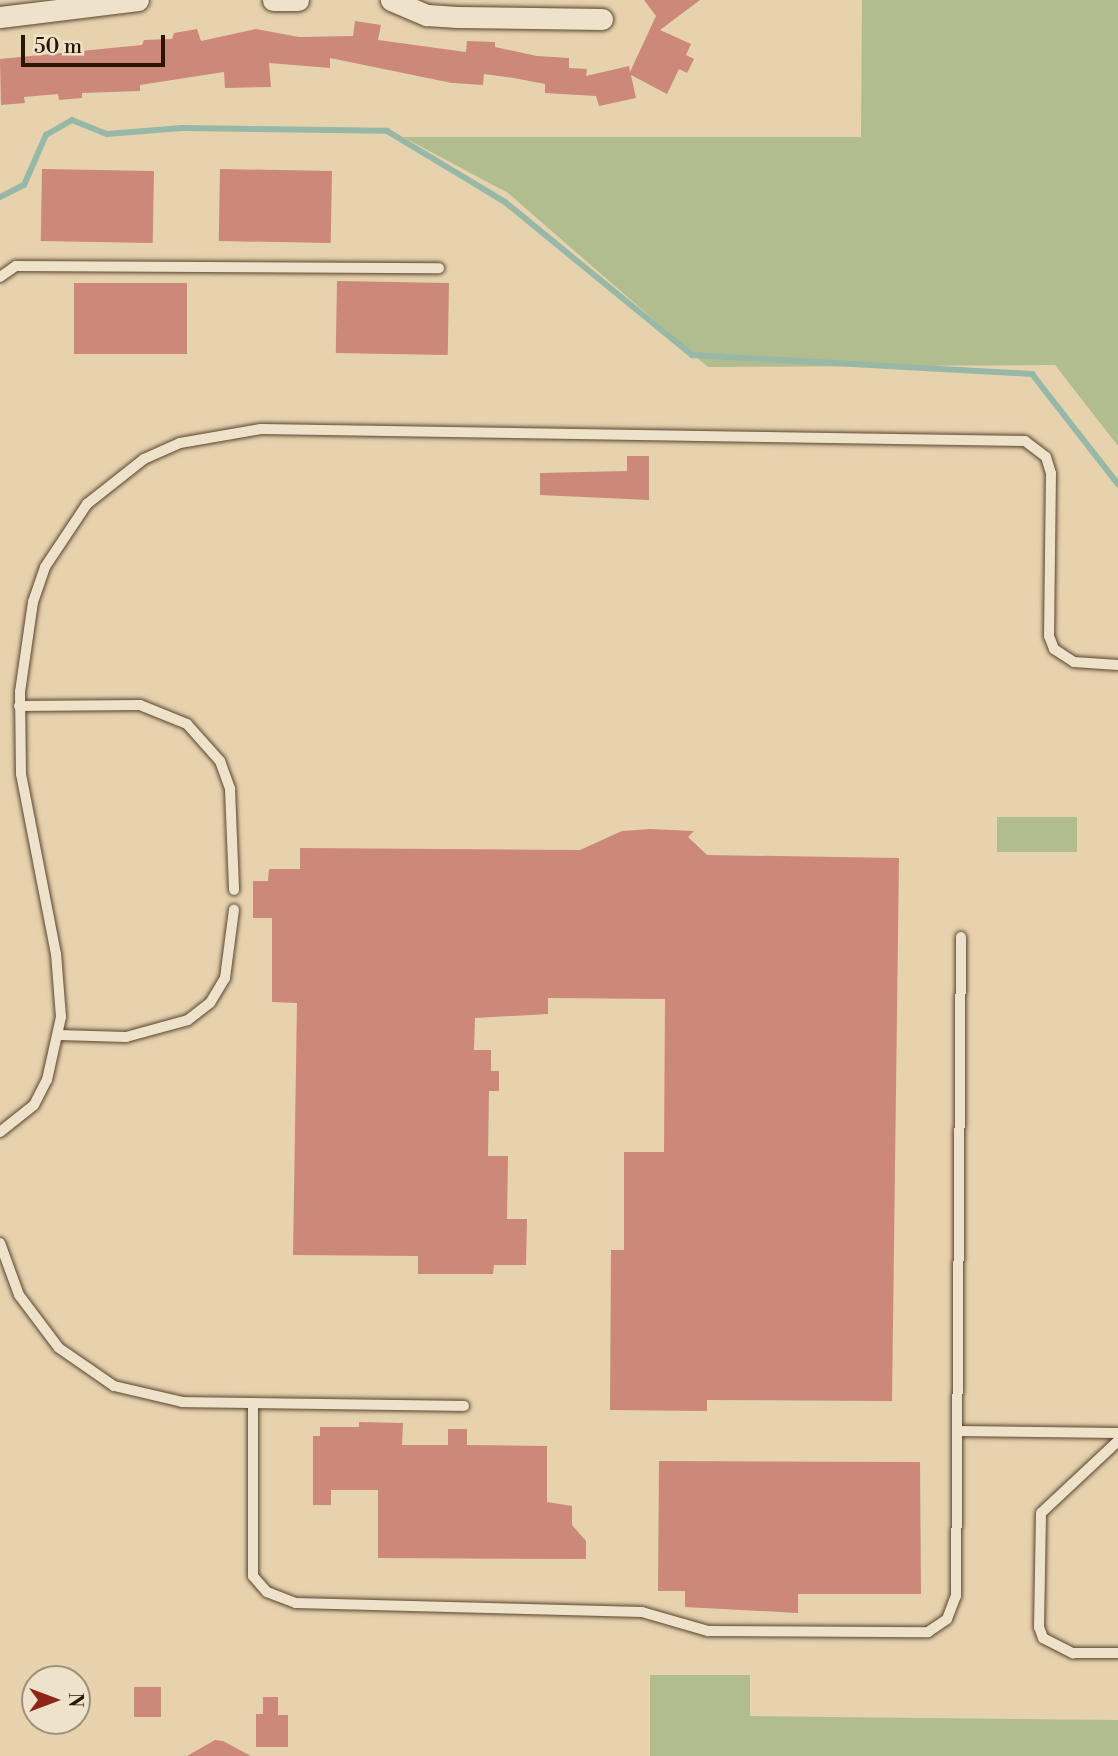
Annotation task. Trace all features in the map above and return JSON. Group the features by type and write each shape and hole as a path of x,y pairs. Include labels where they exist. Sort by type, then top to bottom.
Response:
{"street":[{"path":"0,17 138,0"},
{"path":"273,0 298,0"},
{"path":"391,0 427,15 602,19"}],"lane":[{"path":"0,277 16,266 439,268"},
{"path":"0,1132 34,1105 47,1080 59,1035 61,995 24,796 19,706 33,602 45,567 86,504 133,467 180,443 261,429 1025,441 1046,457 1051,473 1049,636 1054,649 1074,662 1118,664"},
{"path":"19,706 92,703 164,710 205,739 230,789 234,890"},
{"path":"59,1035 126,1037 188,1020 210,1003 225,978 234,910"},
{"path":"253,1403 253,1576 267,1592 325,1606 642,1612 708,1631 928,1632 947,1619 957,1596 961,937"},
{"path":"0,1244 19,1296 59,1348 114,1386 181,1402 464,1406"},
{"path":"958,1431 1118,1433"},
{"path":"1118,1441 1041,1513 1039,1627 1043,1638 1073,1653 1118,1653"}],"green space":[{"path":"862,0 1118,0 1118,446 1055,365 708,367 508,193 403,137 861,137"},
{"path":"997,817 1077,817 1077,852 997,852"},
{"path":"650,1675 750,1675 750,1716 1118,1720 1118,1756 650,1756"}],"building":[{"path":"644,0 700,0 660,30 691,44 686,55 694,59 687,73 679,69 667,94 631,75 636,98 599,106 596,96 545,93 545,84 514,78 484,74 483,85 452,83 330,58 330,68 269,63 271,87 225,88 224,72 140,85 140,91 82,93 82,98 59,100 58,94 24,97 25,103 1,105 0,59 142,45 144,40 172,39 174,33 197,29 201,41 256,29 299,37 353,36 355,21 381,25 378,40 466,52 467,41 495,42 495,47 537,56 569,58 569,68 587,69 586,76 629,66 630,72 656,16"},
{"path":"42,169 154,171 153,243 41,241"},
{"path":"220,169 332,171 331,243 219,241"},
{"path":"337,281 449,283 448,355 336,353"},
{"path":"74,283 187,283 187,354 74,354"},
{"path":"627,456 649,456 649,500 540,495 540,473 627,471"},
{"path":"622,831 694,831 688,837 707,855 899,858 892,1401 707,1400 707,1411 610,1410 611,1250 624,1250 624,1152 664,1152 665,999 548,998 548,1014 475,1018 474,1050 491,1050 491,1071 499,1071 499,1091 489,1091 488,1156 508,1156 507,1219 527,1219 526,1265 494,1265 493,1274 418,1274 418,1256 293,1255 297,1003 272,1002 272,918 253,918 253,881 268,881 269,869 300,869 300,848 580,850"},
{"path":"359,1422 403,1423 402,1445 448,1445 448,1429 467,1429 467,1445 547,1446 547,1502 572,1506 572,1525 586,1541 586,1559 378,1558 378,1490 331,1490 331,1505 313,1505 313,1436 320,1436 320,1427 359,1427"},
{"path":"659,1461 920,1462 921,1594 798,1594 798,1613 685,1607 685,1591 658,1591"},
{"path":"134,1687 161,1687 161,1717 134,1717"},
{"path":"263,1697 278,1697 278,1715 288,1715 288,1747 256,1747 256,1714 263,1714"},
{"path":"215,1740 223,1741 251,1756 187,1756"}],"waterway":[{"path":"0,197 24,185 46,135 72,120 107,134 182,128 387,131 505,202 692,355 1032,374 1118,484"}]}
